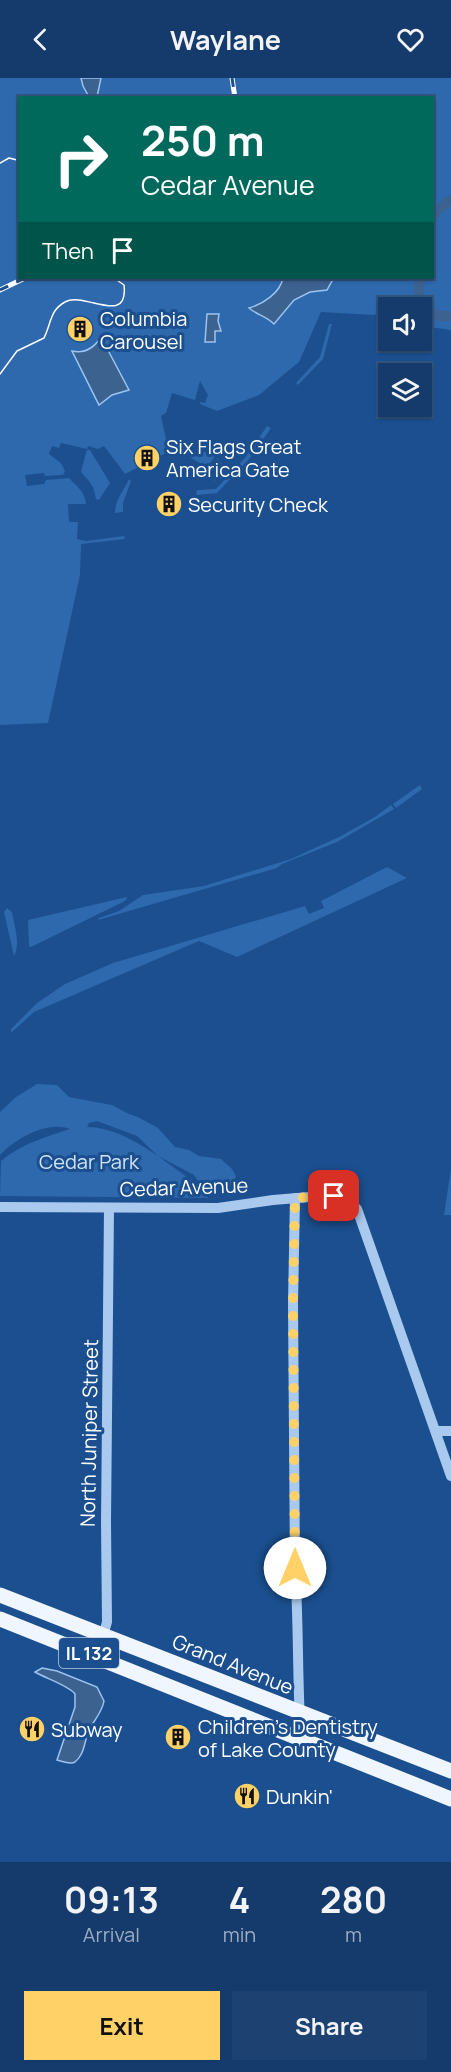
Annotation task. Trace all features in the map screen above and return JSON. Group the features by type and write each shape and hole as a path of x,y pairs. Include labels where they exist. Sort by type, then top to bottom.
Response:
{"main road":[{"name":"Grand Avenue","path":"0,1595 451,1771"},
{"name":"IL 132","path":"0,1619 451,1799"}],"street":[{"name":"Cedar Avenue","path":"0,1207 218,1208 295,1198 345,1197 357,1209 451,1476"},
{"path":"295,1198 293,1303 295,1568 301,1739"},
{"name":"North Juniper Street","path":"97,1657 107,1622 109,1208"},
{"path":"436,1431 451,1431"}],"green space":[{"path":"0,78 451,78 451,330 432,327 432,297 378,297 378,313 374,315 321,312 299,362 259,395 217,411 200,404 200,402 205,403 208,395 200,381 195,400 172,393 166,413 161,416 167,444 171,448 168,452 125,474 104,446 98,449 88,446 87,450 90,450 110,483 99,500 96,499 91,484 81,472 87,449 61,443 59,448 52,446 49,454 61,463 65,471 63,475 45,476 44,473 25,475 27,486 44,484 46,480 69,478 82,492 86,504 68,504 69,522 78,522 77,539 86,541 124,536 125,539 81,544 80,575 48,723 0,725"},
{"path":"329,324 332,324 323,359 298,385 296,383 320,357"},
{"path":"267,426 271,428 250,458 217,493 197,495 198,490 216,489 245,458"},
{"path":"192,452 204,452 215,456 207,467 191,458"},
{"path":"218,459 226,470 215,481 208,469"},
{"path":"129,479 131,481 123,503 123,512 115,513 118,499"},
{"path":"420,785 422,789 396,808 393,804"},
{"path":"391,805 394,809 337,842 277,868 98,920 119,911 143,895 204,886 291,859 341,836"},
{"path":"387,867 407,878 237,957 199,941 34,1012 11,1033 11,1029 37,1003 65,984 113,963 305,906 309,914 324,908 321,901"},
{"path":"127,897 121,903 29,946 28,920"},
{"path":"7,908 12,912 16,934 17,946 14,956 4,912"},
{"name":"Cedar Park","path":"37,1084 57,1085 69,1097 112,1105 158,1128 175,1147 189,1150 199,1156 221,1159 236,1176 232,1185 198,1181 194,1175 158,1156 137,1136 97,1121 89,1123 87,1127 102,1129 134,1141 208,1193 208,1198 0,1196 1,1161 42,1138 70,1129 51,1127 42,1129 23,1137 0,1155 0,1112 16,1097"},
{"path":"451,1169 451,1215 444,1215"}],"shaded area":[{"path":"81,78 101,78 97,96 88,96"},
{"path":"283,279 333,279 327,290 310,292 294,300 274,324 249,308 270,297"},
{"path":"207,314 219,314 218,321 221,331 215,331 215,342 205,342"},
{"path":"101,337 129,390 112,395 99,405 72,351 81,352 89,349"},
{"path":"42,1668 57,1671 97,1687 104,1701 89,1731 81,1755 73,1763 57,1760 75,1707 75,1694 63,1685 35,1672"}],"waterway":[{"path":"434,215 451,200"},
{"path":"419,294 419,284 422,279"},
{"path":"432,313 451,316"}],"tram line":[{"path":"0,163 9,158 18,161"},
{"path":"0,374 17,351 44,338 56,309 65,302 73,300 113,306 120,304 124,297 124,285 115,279"}],"railway":[{"path":"232,78 235,96"},
{"path":"0,290 23,279"}],"place":[{"name":"Columbia Carousel","path":"80,329"},
{"name":"Six Flags Great America Gate","path":"147,458"},
{"name":"Security Check","path":"169,504"},
{"name":"Subway","path":"32,1729"},
{"name":"Children's Dentistry of Lake County","path":"178,1737"},
{"name":"Dunkin'","path":"247,1796"}],"route":[{"path":"295,1568 293,1303 295,1198 334,1196"}]}
